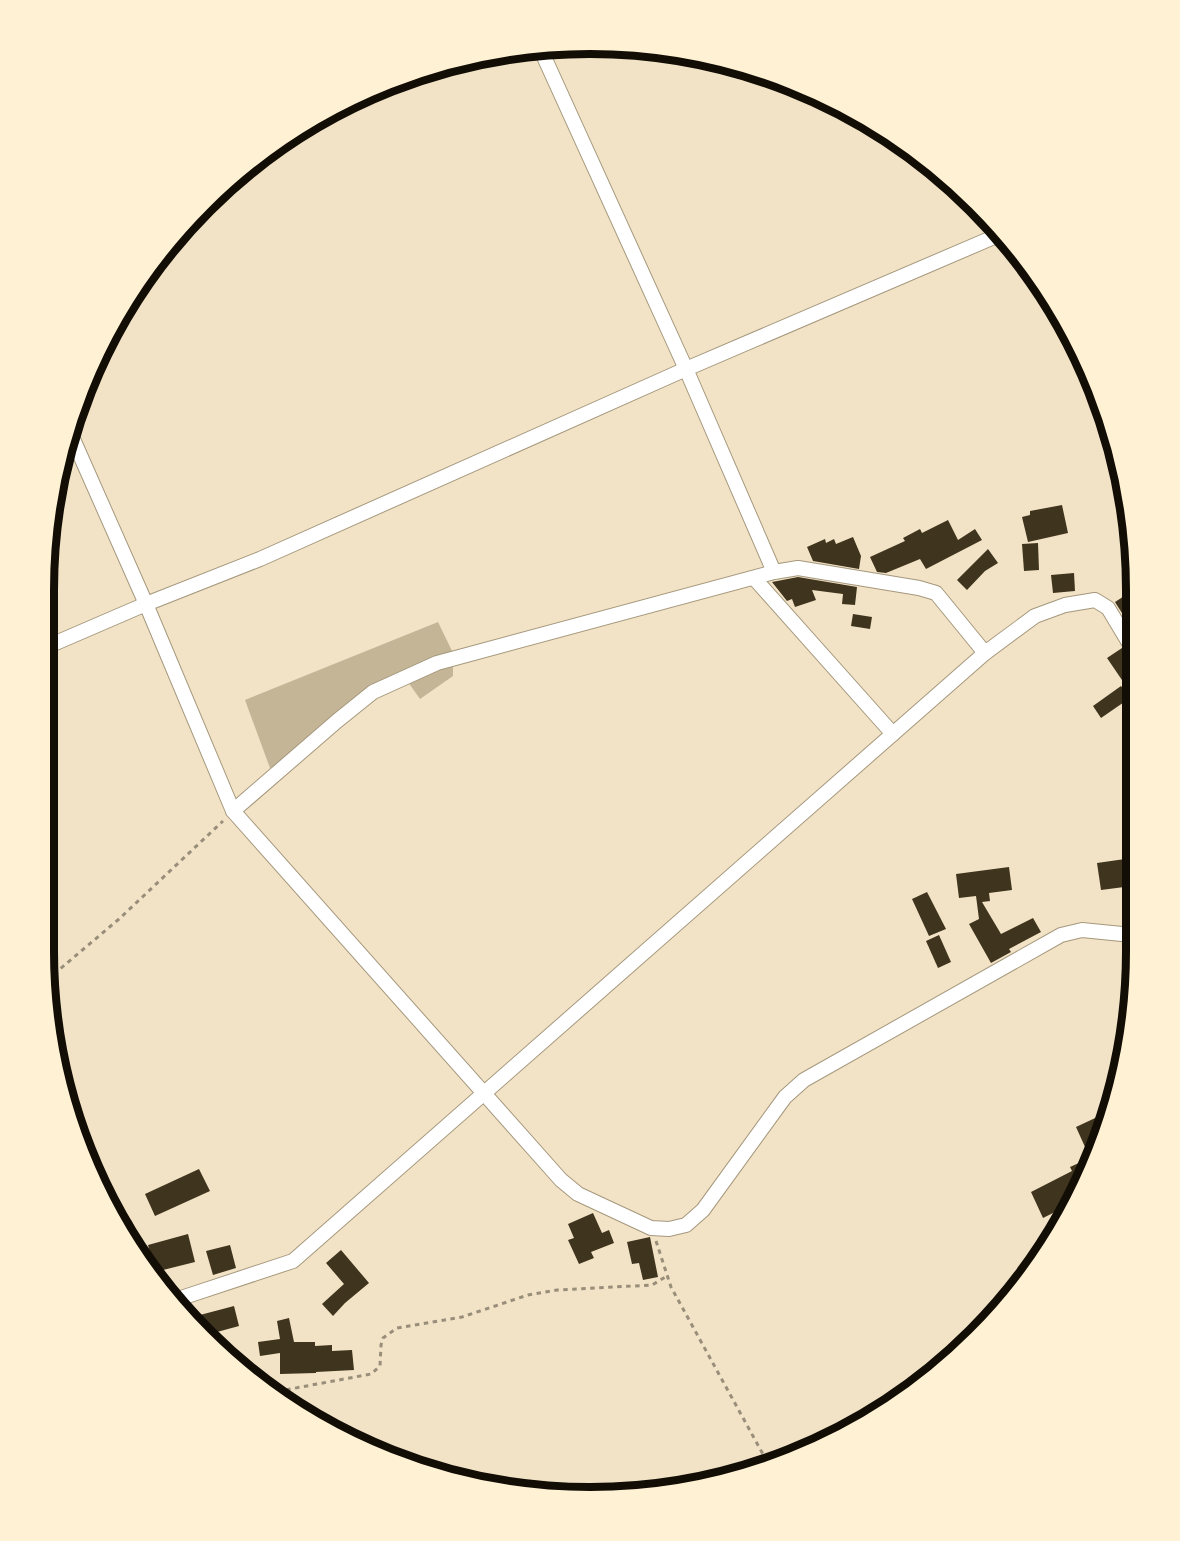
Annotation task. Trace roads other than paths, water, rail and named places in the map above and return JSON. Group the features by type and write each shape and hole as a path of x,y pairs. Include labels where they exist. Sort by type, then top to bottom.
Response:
{"street":[{"path":"544,56 686,369 774,572"},
{"path":"54,644 146,604 261,559 686,369 993,237"},
{"path":"75,443 146,604 233,811 483,1095 561,1180 578,1194 651,1228 669,1229 686,1224 703,1210 785,1097 804,1080 1061,935 1082,930 1126,934"},
{"path":"233,811 374,692 437,663 774,572 798,568 919,588 936,593 985,653"},
{"path":"754,578 893,734"},
{"path":"182,1298 293,1261 985,653 1035,616 1065,605 1095,600 1108,608 1126,638"}]}
